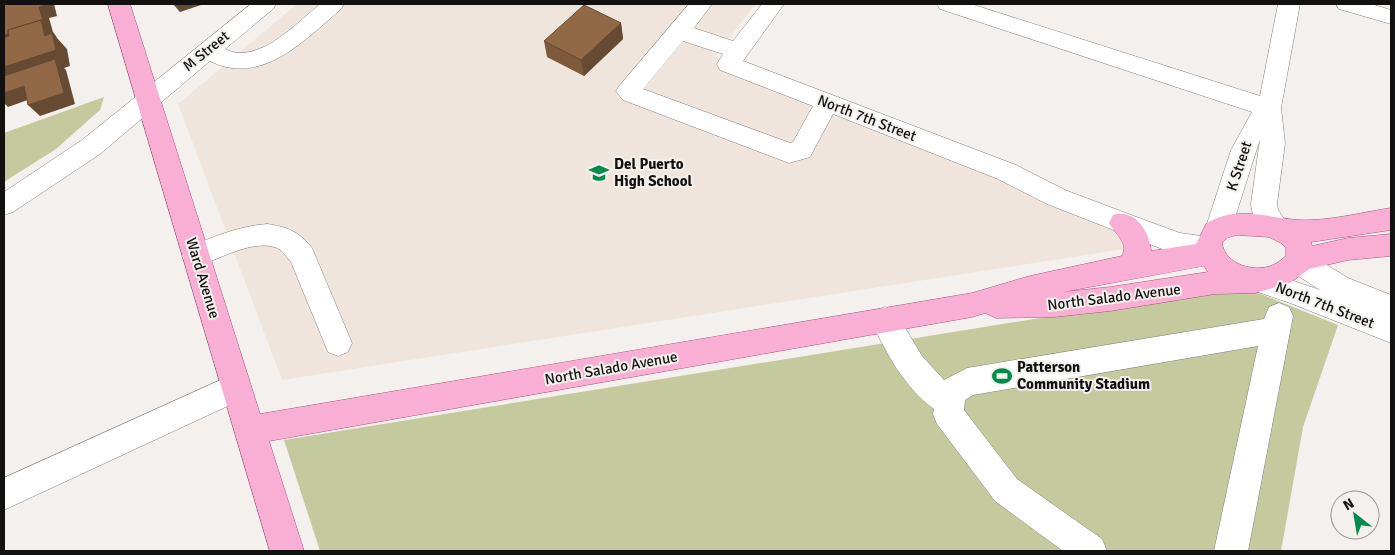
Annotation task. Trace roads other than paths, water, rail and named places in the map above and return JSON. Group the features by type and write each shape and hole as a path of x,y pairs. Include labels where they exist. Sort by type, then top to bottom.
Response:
{"main road":[{"name":"Ward Avenue","path":"119,4 250,430 283,550"},
{"path":"1391,219 1329,231 1298,232 1252,224 1237,224 1213,241 1217,264 1231,275 1257,281 1277,278 1300,262 1334,252 1391,245"},
{"path":"1122,224 1130,230 1138,246 1136,261 1130,267"},
{"path":"1279,229 1294,239 1299,245 1302,252 1300,262"},
{"name":"North Salado Avenue","path":"250,430 972,305 1042,284 1130,267 1213,241"},
{"name":"North Salado Avenue","path":"972,305 1055,306 1085,304 1230,281 1257,281"}],"street":[{"name":"M Street","path":"4,205 91,147 264,4"},
{"path":"207,50 231,61 256,59 283,46 333,4"},
{"path":"701,4 630,88 628,91 631,94 789,153 801,150 828,103"},
{"path":"732,58 773,4"},
{"path":"948,4 1269,108"},
{"name":"K Street","path":"1279,229 1269,222 1263,209 1272,140 1269,108 1289,4"},
{"path":"1347,4 1391,17"},
{"name":"North 7th Street","path":"679,30 732,58 828,103 1007,172 1047,193 1122,224 1179,244 1213,241"},
{"name":"K Street","path":"1213,241 1226,209 1242,152 1259,119 1269,108"},
{"name":"North 7th Street","path":"1007,172 1048,179 1196,231 1213,241"},
{"path":"196,256 239,238 273,234 284,238 297,247 302,256 338,342"},
{"name":"North 7th Street","path":"1300,262 1338,286 1391,308"},
{"name":"North 7th Street","path":"1257,281 1295,292 1391,330"},
{"path":"885,320 914,371 927,387 950,403"},
{"path":"1090,551 1006,490 948,414 951,392 967,382 1278,323 1231,551"},
{"path":"4,494 236,386"}],"place":[{"name":"Del Puerto High School","path":"599,173"},
{"name":"Patterson Community Stadium","path":"1002,376"}]}
